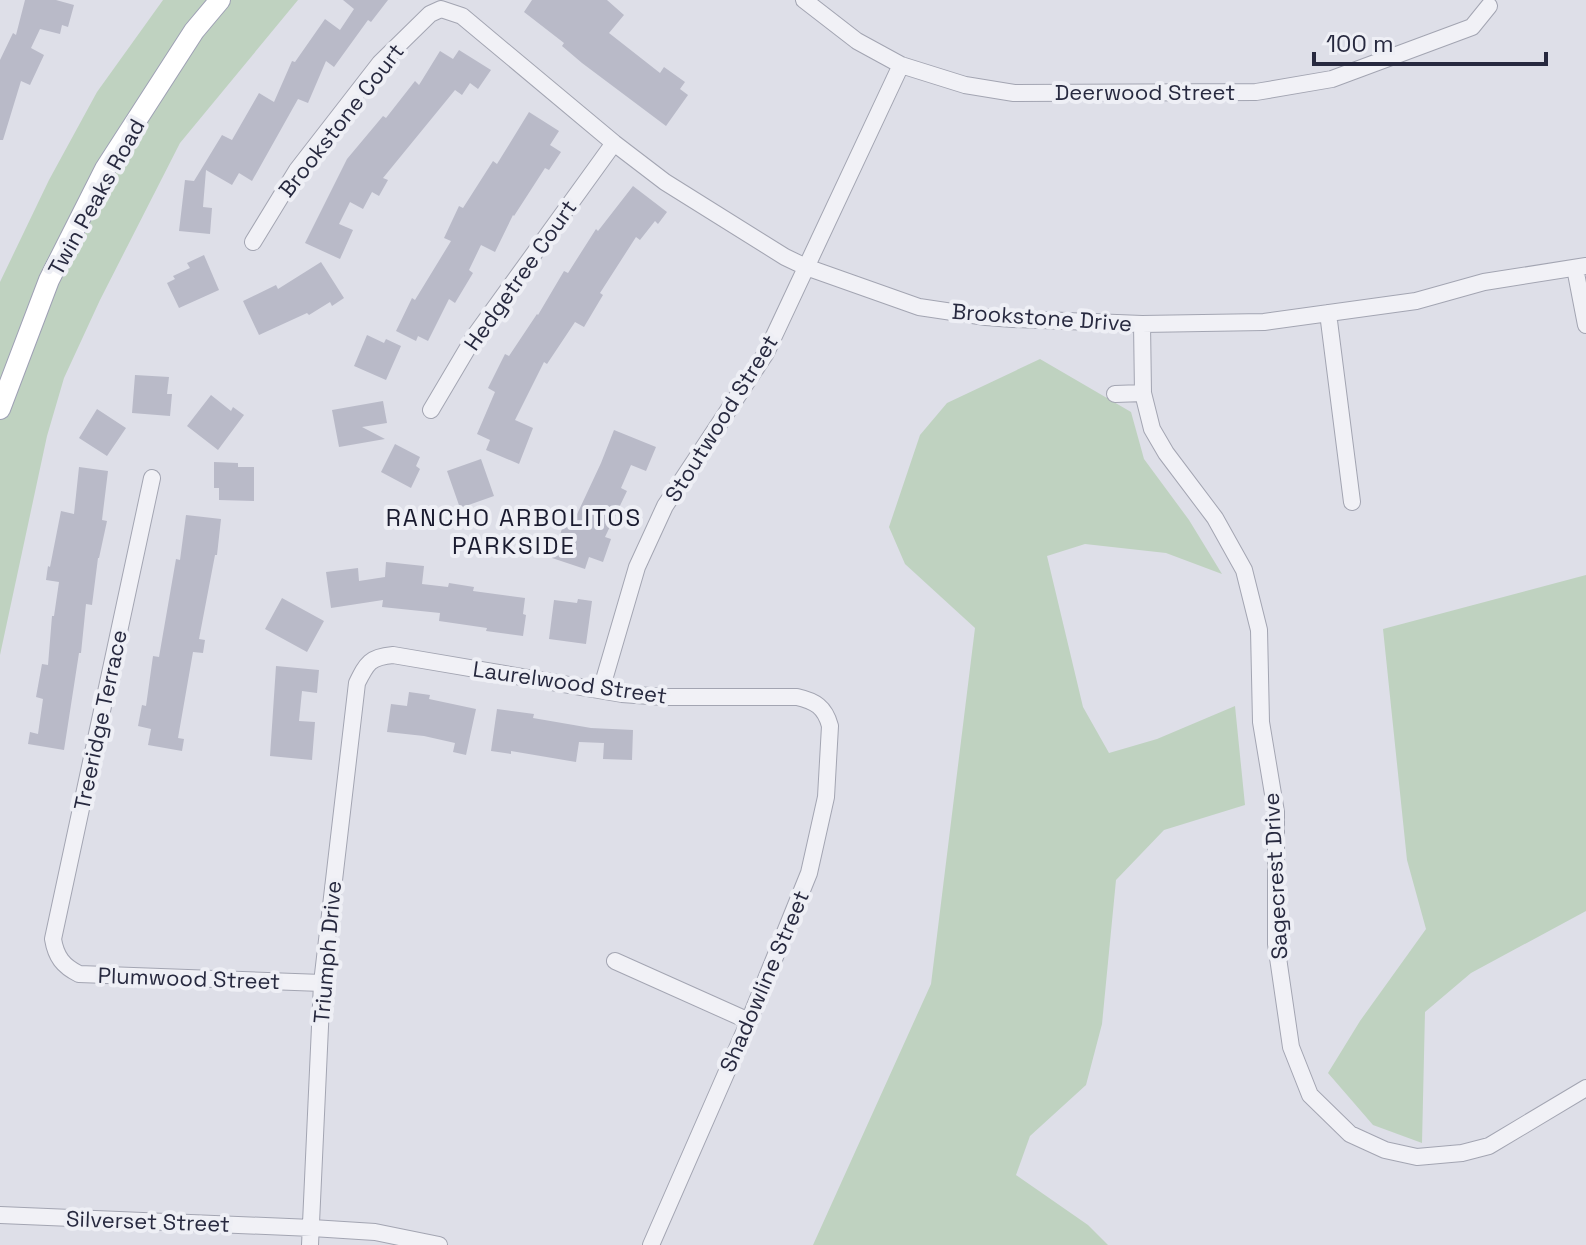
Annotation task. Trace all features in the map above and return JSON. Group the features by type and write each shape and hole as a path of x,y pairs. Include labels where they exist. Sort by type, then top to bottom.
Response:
{"main road":[{"name":"Twin Peaks Road","path":"0,409 49,280 105,169 194,31 220,0"}],"street":[{"name":"Deerwood Street","path":"804,0 857,41 901,65 965,85 1014,93 1256,92 1332,79 1472,27 1489,6"},
{"name":"Brookstone Drive","path":"441,9 462,16 665,182 785,257 919,307 986,317 1142,324 1264,322 1416,301 1484,282 1581,267"},
{"name":"Brookstone Court","path":"253,242 297,170 380,63 430,14 441,9"},
{"name":"Stoutwood Street","path":"601,690 637,567 665,506 766,353 901,65"},
{"name":"Hedgetree Court","path":"431,410 476,334 614,143"},
{"path":"1581,267 1586,325"},
{"path":"1328,313 1352,502"},
{"name":"Sagecrest Drive","path":"1142,324 1143,393 1152,429 1166,453 1215,518 1244,570 1259,630 1261,722 1276,812 1276,944 1291,1047 1310,1095 1350,1134 1385,1150 1417,1157 1462,1153 1489,1146 1586,1088"},
{"path":"1115,394 1143,393"},
{"name":"Treeridge Terrace","path":"61,962 53,939 152,478"},
{"name":"Laurelwood Street","path":"367,663 393,655 601,690 664,697 797,697 811,700 821,707"},
{"name":"Triumph Drive","path":"310,1245 322,983 357,683 367,663"},
{"name":"Shadowline Street","path":"651,1245 749,1021 809,873 826,797 829,762 830,726 821,707"},
{"path":"615,961 749,1021"},
{"name":"Plumwood Street","path":"61,962 79,974 322,983"},
{"name":"Silverset Street","path":"0,1215 375,1232 439,1245"}],"green space":[{"path":"163,0 298,0 180,143 64,378 47,436 0,655 0,282 49,180 97,92"},
{"path":"1040,359 1131,412 1144,459 1189,520 1222,574 1166,553 1085,544 1047,556 1083,707 1109,753 1157,739 1235,706 1245,805 1164,830 1116,880 1102,1024 1086,1085 1030,1136 1016,1175 1088,1225 1108,1245 813,1245 931,984 975,628 905,564 889,527 920,435 947,403"},
{"path":"1586,575 1586,911 1471,973 1425,1012 1422,1143 1373,1125 1328,1073 1360,1021 1426,929 1407,860 1383,629"}],"building":[{"path":"25,0 56,0 74,5 68,27 62,25 60,34 40,29 31,48 44,55 30,85 21,81 3,140 0,140 0,60 13,33 16,35"},
{"path":"343,0 388,0 371,22 368,20 334,67 326,61 308,103 298,99 252,181 239,173 232,185 206,170 203,207 212,208 210,234 179,231 185,180 194,181 222,135 232,140 259,93 274,102 292,61 295,62 325,19 340,30 354,9"},
{"path":"532,0 607,0 624,15 609,33 660,73 664,67 685,82 680,89 688,95 666,126 582,63 562,46 564,43 524,12"},
{"path":"459,50 491,70 478,89 470,83 462,95 455,90 383,178 388,180 379,196 372,192 363,209 350,202 339,224 353,230 340,259 305,243 347,159 383,116 386,118 415,81 419,85 440,51 453,59"},
{"path":"529,112 559,131 550,145 561,152 549,170 545,168 513,215 495,252 481,245 469,270 473,273 455,303 449,299 428,341 418,336 416,341 396,331 412,298 415,300 451,241 444,238 459,206 463,208 493,161 497,164"},
{"path":"633,186 667,212 640,240 636,237 600,293 603,295 584,327 575,322 547,364 544,362 515,420 533,428 519,464 486,450 490,440 477,434 495,392 488,388 505,354 509,356 564,271 568,273 596,229 598,231"},
{"path":"204,255 219,290 179,308 167,283 175,279 173,276 190,268 187,263"},
{"path":"321,262 344,298 332,306 330,302 309,315 307,313 259,335 243,301 276,285 278,289"},
{"path":"367,335 401,346 386,380 354,366"},
{"path":"135,375 169,377 167,394 172,394 170,416 132,413"},
{"path":"211,395 231,411 233,407 244,415 218,450 187,426"},
{"path":"383,401 387,423 362,427 385,439 339,447 332,410"},
{"path":"97,409 126,428 107,456 79,438"},
{"path":"614,430 656,447 646,471 631,465 621,488 627,491 605,537 611,539 603,562 589,557 585,569 552,558 564,523 572,525"},
{"path":"395,444 420,457 416,466 420,469 411,488 381,472"},
{"path":"481,459 494,496 460,508 447,471"},
{"path":"214,462 254,467 254,501 219,500 219,488 214,488"},
{"path":"79,467 108,471 102,520 107,521 92,605 86,604 64,750 28,744 30,732 38,734 43,699 36,697 42,664 48,665 52,616 59,582 46,580 48,566 61,511 74,514"},
{"path":"186,515 221,519 217,555 199,639 205,640 203,653 193,652 178,738 184,739 182,751 148,745 151,729 138,726 142,705 146,706 153,656 159,657 176,559 180,560"},
{"path":"386,562 424,566 422,584 448,587 449,583 474,587 473,591 525,598 523,636 439,621 440,613 382,607 383,600 331,608 326,572 358,568 359,581 385,577"},
{"path":"282,598 324,621 307,652 265,629"},
{"path":"578,599 592,601 586,644 549,639 554,600 577,603"},
{"path":"276,666 319,670 317,693 302,691 299,721 315,722 312,760 270,756"},
{"path":"409,692 476,709 466,755 453,752 455,743 387,732 391,704 407,706"},
{"path":"497,709 534,714 533,718 591,728 633,730 632,760 603,759 604,743 579,742 576,762 511,751 511,754 491,751"}],"district":[{"name":"RANCHO ARBOLITOS PARKSIDE","path":"514,532"}]}
